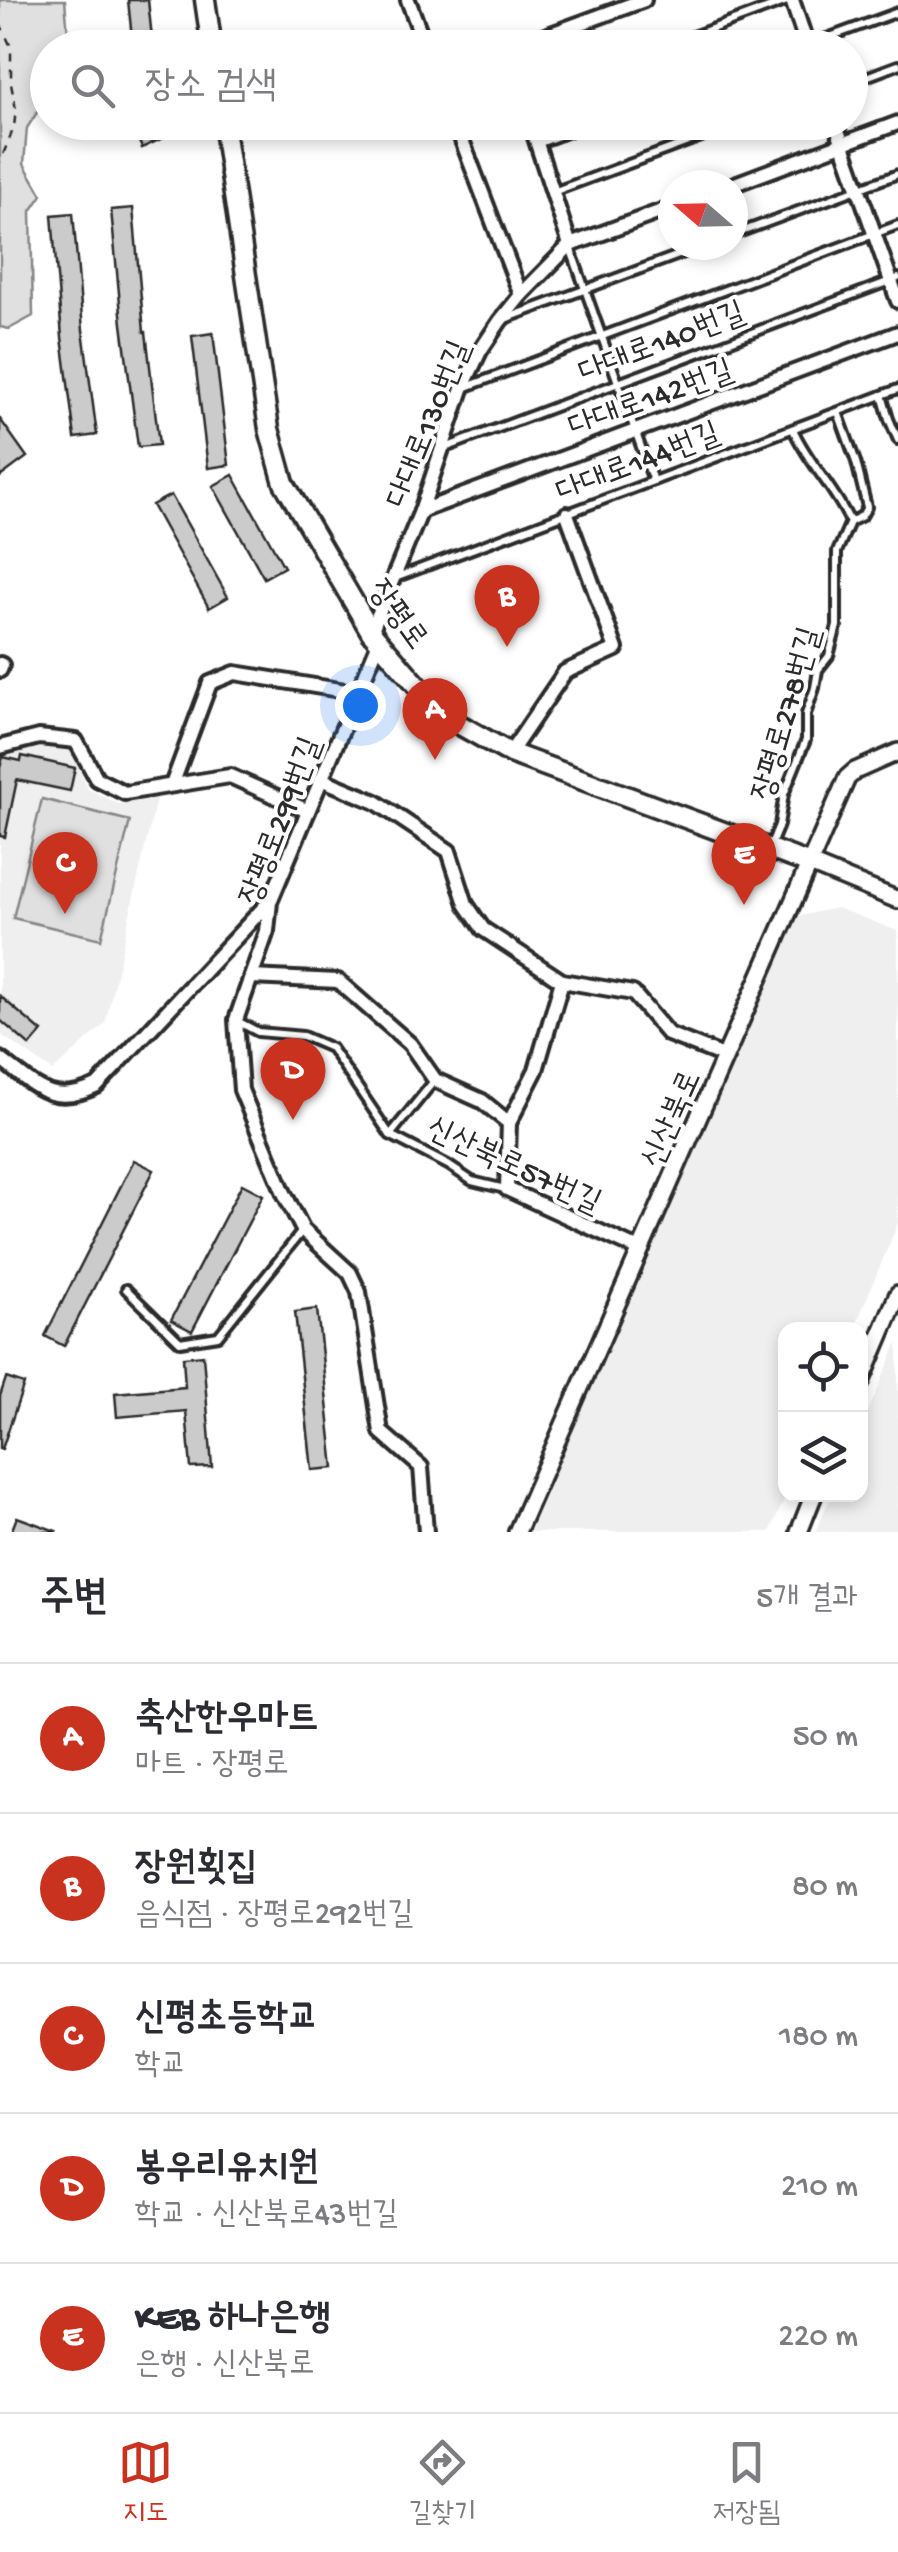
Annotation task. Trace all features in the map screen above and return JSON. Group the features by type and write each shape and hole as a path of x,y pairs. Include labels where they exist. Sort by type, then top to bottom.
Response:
{"main road":[{"path":"205,0 209,30"},
{"name":"장평로","path":"226,140 269,428 284,483 375,637 444,716 510,753 810,864"}],"street":[{"path":"408,0 419,30"},
{"path":"562,30 644,0"},
{"path":"791,0 801,30"},
{"path":"868,134 898,123"},
{"path":"462,140 521,294"},
{"path":"536,140 570,245"},
{"path":"841,140 894,280 898,301"},
{"path":"748,179 853,140"},
{"name":"다대로130번길","path":"375,637 462,388 500,321 570,245 658,213"},
{"name":"다대로142번길","path":"421,510 898,333"},
{"path":"510,753 565,672 616,649 567,514"},
{"name":"장평로299번길","path":"236,1020 267,931 270,902 358,693 375,637"},
{"path":"172,786 210,683 234,673 358,693"},
{"path":"0,747 40,737 76,741 97,780 125,793 230,776 308,811"},
{"name":"신산북로","path":"517,1532 847,778 898,752"},
{"path":"321,779 376,802 450,851 466,904 483,929 562,980 633,992 668,1034 726,1057"},
{"name":"장평로","path":"810,864 898,900"},
{"path":"0,1058 42,1090 61,1096 78,1095 97,1086 270,902"},
{"path":"251,977 338,982 410,1044 435,1080 482,1101 509,1123"},
{"path":"507,1189 509,1123 536,1070 562,980"},
{"path":"236,1020 241,1090 284,1193 303,1230 350,1272 359,1292 381,1432 421,1467 426,1532"},
{"name":"신산북로57번길","path":"507,1189 640,1250"},
{"path":"868,1365 898,1294"},
{"path":"798,1532 811,1502"}],"lane":[{"path":"709,30 791,0"},
{"path":"851,30 898,12"},
{"path":"868,77 898,66"},
{"path":"537,144 548,140"},
{"path":"552,192 693,140"},
{"path":"748,229 898,174"},
{"path":"462,388 898,225"},
{"path":"570,245 653,481"},
{"path":"500,321 666,260"},
{"name":"다대로140번길","path":"442,449 894,280"},
{"name":"다대로144번길","path":"394,578 898,389"},
{"path":"882,395 898,440"},
{"name":"장평로278번길","path":"770,848 779,826 784,794 806,740 806,714 818,670 829,656 837,626 836,552 850,522 862,516 868,507 838,412"},
{"path":"793,429 850,522"},
{"name":"신산북로57번길","path":"236,1020 258,1032 303,1036 331,1048 390,1135 472,1181 507,1189"},
{"path":"390,1135 435,1080"},
{"path":"126,1289 180,1342 218,1336 303,1230"}],"path":[{"path":"0,23 11,47 16,110 14,128 0,162"}],"shaded area":[{"path":"0,0 65,0 68,30 30,30 30,123 24,164 42,195 31,211 33,316 9,329 0,327"},
{"path":"43,746 71,750 88,789 119,804 156,799 105,1024 53,1071 0,1034 0,757"},
{"path":"42,799 130,821 101,939 13,918"},
{"path":"837,908 898,931 898,1223 857,1322 778,1322 778,1502 783,1502 770,1532 530,1532 795,917"},
{"path":"898,1342 898,1532 815,1532 829,1502 868,1502 868,1412"}],"building":[{"path":"128,0 148,0 151,30 131,30"},
{"path":"138,140 159,140 142,148"},
{"path":"133,208 159,445 138,447 111,210"},
{"path":"73,213 97,435 75,438 52,215"},
{"path":"213,333 229,465 208,468 192,336"},
{"path":"0,419 27,457 0,477"},
{"path":"233,475 284,567 264,578 213,486"},
{"path":"171,495 228,597 209,608 152,505"},
{"path":"22,756 75,768 70,791 17,780 5,837 0,836 3,757 21,761"},
{"path":"0,996 42,1032 30,1046 0,1020"},
{"path":"134,1160 154,1170 64,1346 45,1336"},
{"path":"242,1184 263,1195 192,1331 171,1320"},
{"path":"317,1309 334,1468 312,1470 295,1312"},
{"path":"203,1355 212,1467 191,1468 186,1411 117,1417 115,1393 185,1387 183,1357"},
{"path":"6,1378 24,1384 0,1449 0,1396"},
{"path":"17,1517 56,1531 11,1532"}],"place":[{"name":"장원횟집","path":"507,647"},
{"name":"축산한우마트","path":"435,760"},
{"name":"KEB 하나은행","path":"744,905"},
{"name":"신평초등학교","path":"65,914"},
{"name":"봉우리유치원","path":"293,1120"}]}
